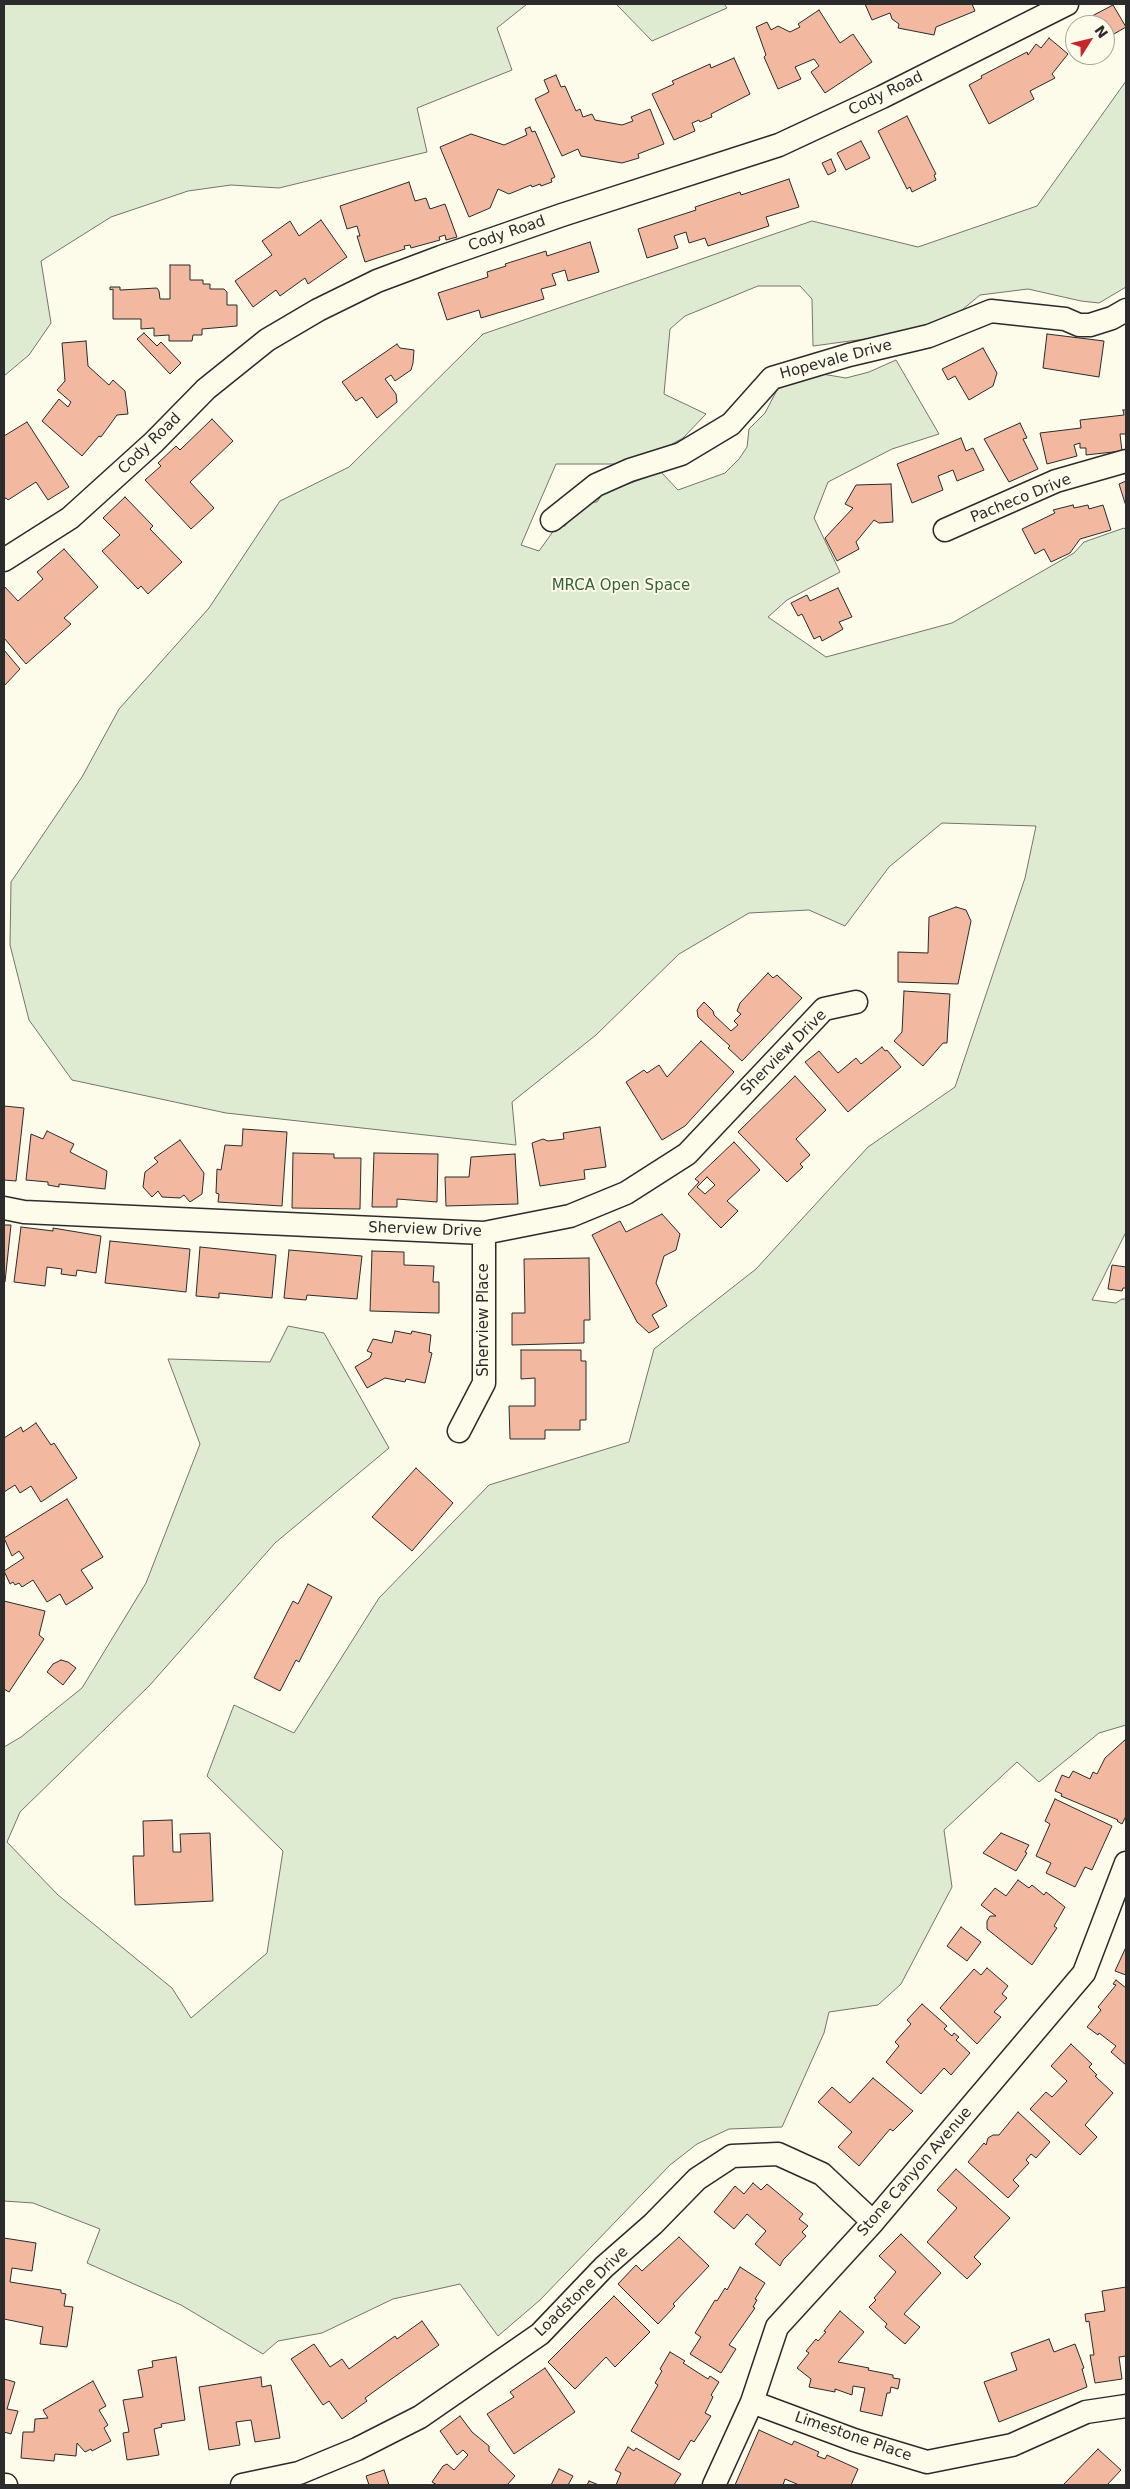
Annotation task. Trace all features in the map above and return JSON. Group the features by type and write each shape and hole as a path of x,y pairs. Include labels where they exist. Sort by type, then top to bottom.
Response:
{"street":[{"name":"Cody Road","path":"4,560 70,518 154,442 206,389 267,340 318,310 377,281 441,257 562,215 779,145 882,97 1067,4"},
{"name":"Hopevale Drive","path":"552,520 596,485 630,470 681,454 731,424 772,378 849,355 929,336 991,311 1065,319 1084,325 1112,318 1126,310"},
{"name":"Pacheco Drive","path":"945,530 1056,482 1126,461"},
{"name":"Sherview Drive","path":"4,1208 24,1212 484,1233 570,1216 626,1193 687,1154 824,1009 856,1002"},
{"name":"Sherview Place","path":"459,1432 484,1384 484,1233"},
{"name":"Stone Canyon Avenue","path":"714,2485 752,2402 777,2327 873,2222 1084,1973 1126,1863"},
{"name":"Loadstone Drive","path":"242,2485 298,2473 357,2448 420,2417 540,2334 604,2267 654,2224 697,2179 732,2156 778,2154 822,2174 873,2222"},
{"name":"Limestone Place","path":"752,2402 802,2419 854,2440 927,2462 1012,2445 1086,2412 1126,2406"}],"green space":[{"path":"4,4 527,4 497,28 512,70 417,108 427,152 279,188 231,185 188,191 111,217 41,261 51,323 29,355 4,376"},
{"path":"616,4 724,4 727,8 652,41"},
{"name":"MRCA Open Space","path":"1126,81 1126,287 1099,303 1081,301 1028,289 980,295 945,324 925,331 813,346 812,299 800,286 758,286 685,316 670,329 664,394 706,414 683,438 658,452 614,464 556,464 521,545 539,551 557,526 565,526 573,512 590,502 597,502 603,493 661,472 678,490 725,473 739,459 747,447 749,429 765,413 777,390 792,378 810,372 846,378 869,372 896,360 939,434 892,449 828,482 814,518 840,572 787,600 768,617 826,657 952,623 1074,553 1084,542 1124,528 1126,530 1126,1232 1092,1300 1116,1303 1126,1299 1126,1725 1099,1733 1039,1782 1017,1762 944,1830 952,1887 901,1984 878,2005 829,2012 824,2033 782,2127 729,2129 697,2144 670,2165 540,2300 498,2336 460,2284 393,2299 322,2333 278,2341 263,2354 181,2305 87,2263 100,2229 33,2203 4,2201 4,1747 21,1737 82,1688 146,1583 200,1444 168,1359 270,1362 288,1326 324,1333 389,1448 275,1543 150,1685 20,1812 7,1842 58,1895 172,1988 191,2018 267,1953 283,1851 207,1776 234,1705 294,1733 379,1598 489,1485 629,1442 654,1349 756,1269 868,1147 955,1087 1025,878 1036,826 942,823 889,867 845,926 809,910 749,913 679,954 596,1035 512,1102 516,1145 226,1113 72,1080 29,1020 10,945 11,882 82,777 119,709 209,608 280,501 349,467 483,334 812,221 918,247 1037,206"}],"building":[{"path":"865,4 972,4 975,11 936,27 934,35 898,28 899,24 892,19 890,13 872,20"},
{"path":"1113,5 1126,27 1115,33 1115,15 1094,15"},
{"path":"819,10 840,43 853,34 872,62 825,93 811,72 819,66 814,59 795,67 801,79 778,89 764,57 766,55 756,27 767,22 771,30 778,26 790,32 800,27 798,24"},
{"path":"1049,38 1065,51 1065,58 1052,74 1055,78 1030,91 1034,99 989,124 969,85 982,78 981,76 1027,52 1028,55 1036,44 1041,48"},
{"path":"734,58 750,94 711,114 712,117 692,123 695,131 674,140 652,94 674,84 672,81 710,64 711,68"},
{"path":"556,75 561,87 565,86 576,111 580,109 583,117 592,114 595,120 622,125 633,121 631,117 650,109 664,144 638,154 639,158 622,163 581,156 578,149 562,156 535,99 549,92 544,80"},
{"path":"907,116 936,174 934,175 936,180 912,192 910,187 907,189 878,131"},
{"path":"530,127 532,132 535,131 555,177 551,179 552,182 541,186 540,184 532,187 531,185 509,194 498,189 490,208 469,217 440,147 471,134 504,145 527,135 525,129"},
{"path":"861,141 870,158 846,170 837,153"},
{"path":"831,159 836,171 828,175 822,163"},
{"path":"789,179 799,207 766,217 769,226 708,246 705,238 689,243 686,232 674,236 678,248 647,258 638,229 696,210 695,207 740,192 741,195"},
{"path":"409,182 415,201 426,198 430,209 445,204 457,237 446,240 445,235 439,237 440,240 411,248 410,245 404,246 405,249 365,262 357,236 360,236 357,226 347,229 340,206"},
{"path":"321,220 347,257 308,284 305,278 280,296 276,290 253,307 235,281 272,255 262,241 290,221 299,236"},
{"path":"590,242 599,272 568,281 565,270 552,274 556,285 541,289 544,299 481,318 479,310 447,320 438,293 488,277 487,272 506,266 505,264 546,251 547,256"},
{"path":"170,265 190,265 190,280 203,280 203,284 210,284 210,289 224,289 227,292 227,305 237,305 237,326 202,329 202,335 193,335 192,341 169,341 169,335 154,336 154,328 141,329 141,319 113,319 113,289 110,290 110,287 120,287 120,290 157,288 160,299 170,299"},
{"path":"144,333 157,346 161,342 181,363 170,374 137,339"},
{"path":"1047,334 1104,341 1099,377 1043,368"},
{"path":"86,341 88,366 109,385 113,380 125,391 128,414 117,415 101,437 99,436 82,456 42,421 59,399 68,407 71,402 57,390 65,381 62,343"},
{"path":"397,344 400,348 414,350 413,363 411,370 395,381 391,375 385,379 396,394 397,402 377,418 362,397 356,401 342,382"},
{"path":"983,348 997,373 993,386 969,400 955,376 948,380 942,369"},
{"path":"1123,410 1126,410 1126,434 1120,434 1122,451 1086,455 1086,448 1080,448 1080,443 1074,445 1077,456 1047,464 1040,433 1081,428 1080,420 1124,415"},
{"path":"212,419 233,441 190,482 214,508 191,529 145,480 161,466 158,463 176,446 180,450"},
{"path":"27,422 69,487 48,500 36,482 8,500 4,499 4,436"},
{"path":"1020,423 1027,438 1023,439 1038,469 1009,482 984,439"},
{"path":"961,438 966,451 973,448 984,470 957,481 953,470 938,476 943,490 912,503 897,464"},
{"path":"1126,481 1126,506 1119,484"},
{"path":"891,484 893,522 879,523 874,520 856,542 859,549 837,561 825,538 853,508 845,504 856,485"},
{"path":"125,497 153,526 150,529 182,562 148,594 141,586 138,589 102,551 120,535 103,518"},
{"path":"1073,505 1074,508 1088,505 1089,509 1103,505 1111,530 1080,539 1070,553 1051,562 1044,549 1035,554 1022,529 1055,513 1053,510"},
{"path":"64,549 98,587 64,618 71,624 26,664 4,638 4,586 18,601 43,579 37,572"},
{"path":"838,588 852,617 839,622 843,629 833,635 822,641 820,636 814,639 802,614 798,616 791,603 807,595 810,601"},
{"path":"4,650 20,669 4,686"},
{"path":"956,907 966,910 971,921 958,984 898,982 898,952 928,953 929,917"},
{"path":"768,973 773,978 777,975 802,998 742,1061 728,1048 730,1046 698,1017 697,1010 704,1002 713,1011 714,1015 731,1031 738,1025 734,1021 741,1014 737,1011 740,1003"},
{"path":"904,991 950,994 947,1043 943,1043 923,1066 894,1041 902,1032"},
{"path":"701,1041 734,1072 685,1126 662,1140 626,1082 644,1070 647,1073 659,1065 667,1077"},
{"path":"882,1047 885,1051 887,1050 901,1067 848,1112 805,1062 819,1051 838,1073 856,1058 861,1064"},
{"path":"795,1076 826,1110 796,1139 810,1155 800,1164 803,1167 787,1182 738,1132"},
{"path":"4,1106 24,1108 16,1181 4,1180"},
{"path":"600,1127 606,1167 584,1170 585,1179 540,1186 532,1143 543,1139 548,1141 564,1139 563,1133"},
{"path":"243,1129 287,1132 282,1206 218,1202 219,1194 216,1193 217,1169 221,1170 225,1145 242,1146"},
{"path":"47,1131 74,1144 70,1152 107,1171 105,1189 59,1184 59,1187 48,1185 48,1182 26,1180 31,1134 43,1139"},
{"path":"180,1140 204,1173 202,1194 190,1202 184,1195 180,1198 162,1197 158,1191 152,1197 143,1187 145,1172 158,1162 154,1158"},
{"path":"734,1142 760,1170 727,1201 738,1211 721,1228 688,1194 699,1182 695,1179","holes":["707,1177 715,1185 705,1194 697,1187"]},
{"path":"293,1153 334,1154 334,1158 361,1158 360,1209 292,1208"},
{"path":"374,1153 438,1154 437,1202 397,1199 397,1207 372,1207"},
{"path":"515,1154 518,1204 446,1206 445,1177 469,1177 471,1157"},
{"path":"662,1214 680,1234 676,1250 664,1256 656,1283 667,1306 652,1315 659,1327 649,1333 637,1322 592,1235 620,1221 626,1232"},
{"path":"4,1225 11,1225 5,1282 4,1282"},
{"path":"21,1227 53,1231 53,1228 101,1236 96,1273 77,1270 76,1276 61,1274 62,1269 47,1267 45,1286 14,1282"},
{"path":"110,1241 190,1249 186,1292 105,1283"},
{"path":"200,1247 276,1255 272,1298 219,1293 219,1298 196,1296"},
{"path":"289,1250 362,1256 357,1299 307,1295 306,1300 284,1298"},
{"path":"372,1251 404,1252 404,1265 434,1266 433,1282 439,1282 439,1313 370,1311"},
{"path":"589,1258 590,1320 584,1320 584,1343 512,1345 512,1313 525,1313 524,1259"},
{"path":"1112,1265 1126,1267 1126,1288 1123,1288 1122,1291 1108,1289"},
{"path":"395,1331 411,1334 412,1331 431,1335 429,1352 432,1353 425,1383 406,1379 405,1382 385,1378 367,1388 355,1367 370,1358 372,1353 367,1351 373,1339 392,1343"},
{"path":"521,1350 581,1350 581,1361 586,1361 586,1420 580,1420 580,1430 545,1430 545,1439 510,1439 509,1406 535,1406 535,1378 521,1379"},
{"path":"36,1423 51,1445 54,1443 77,1478 41,1502 31,1486 20,1493 15,1485 4,1492 4,1438 21,1427 23,1432"},
{"path":"416,1468 453,1503 412,1551 372,1517"},
{"path":"67,1499 103,1557 81,1570 93,1588 66,1605 60,1594 47,1602 33,1580 22,1587 19,1583 15,1585 13,1582 10,1584 4,1571 24,1558 19,1551 12,1556 4,1538"},
{"path":"308,1584 332,1597 299,1662 296,1660 280,1691 254,1678 293,1601 298,1604"},
{"path":"4,1601 45,1611 39,1635 44,1639 9,1692 4,1689"},
{"path":"61,1660 68,1662 76,1668 63,1685 47,1672 53,1664"},
{"path":"1126,1739 1126,1816 1122,1824 1118,1820 1061,1796 1062,1794 1055,1791 1062,1775 1069,1778 1073,1771 1090,1779 1093,1772 1097,1774 1105,1758"},
{"path":"1055,1799 1112,1826 1092,1870 1085,1867 1075,1887 1046,1873 1051,1863 1036,1856 1050,1824 1045,1821"},
{"path":"172,1820 173,1852 181,1852 180,1834 210,1833 213,1901 135,1905 133,1856 144,1856 143,1821"},
{"path":"1001,1833 1029,1845 1025,1852 1027,1853 1016,1871 983,1853"},
{"path":"1018,1880 1029,1888 1032,1885 1044,1895 1046,1892 1065,1907 1054,1926 1057,1928 1032,1965 987,1929 987,1921 990,1916 996,1916 981,1905 995,1888 1006,1896"},
{"path":"961,1927 981,1942 967,1961 947,1946"},
{"path":"1126,1947 1126,1975 1115,1971"},
{"path":"987,1968 1008,1986 1002,1994 1007,1998 994,2012 1001,2017 977,2044 940,2008 974,1969 981,1975"},
{"path":"1116,1980 1126,1988 1126,2065 1111,2052 1116,2046 1099,2033 1098,2035 1087,2027 1101,2010 1098,2007 1116,1985 1113,1984"},
{"path":"922,2004 947,2026 944,2029 952,2036 954,2033 959,2037 956,2040 970,2053 951,2075 944,2068 921,2094 886,2062 899,2046 895,2042 911,2024 907,2020"},
{"path":"1071,2044 1092,2064 1089,2067 1097,2075 1095,2076 1113,2093 1085,2125 1097,2137 1080,2155 1030,2109 1046,2092 1052,2097 1067,2081 1051,2066"},
{"path":"873,2078 913,2111 893,2131 890,2129 859,2166 838,2147 852,2132 818,2102 832,2087 850,2103"},
{"path":"1018,2112 1050,2142 1036,2158 1031,2154 1026,2160 1029,2163 1013,2180 1019,2186 1008,2198 968,2162 984,2143 986,2145 988,2138 993,2135 999,2135"},
{"path":"956,2169 1010,2218 974,2257 981,2264 967,2279 927,2242 957,2208 937,2190"},
{"path":"753,2183 761,2190 767,2184 803,2214 799,2219 808,2226 802,2232 806,2236 783,2260 780,2266 755,2244 766,2231 747,2214 734,2229 714,2212 735,2186 744,2194"},
{"path":"901,2234 941,2273 904,2314 920,2327 905,2344 885,2327 887,2324 869,2307 876,2300 874,2298 896,2272 879,2256"},
{"path":"679,2237 709,2266 673,2304 675,2306 658,2324 618,2284 636,2265 642,2271"},
{"path":"4,2238 36,2243 32,2271 12,2268 10,2282 61,2290 61,2293 66,2294 64,2306 73,2307 67,2347 40,2344 43,2327 4,2319"},
{"path":"740,2267 765,2283 755,2299 757,2300 753,2307 755,2308 729,2345 736,2349 721,2373 690,2354 701,2337 695,2333 715,2300 717,2301 725,2288 727,2290"},
{"path":"1126,2287 1126,2356 1119,2357 1122,2379 1095,2383 1090,2355 1094,2355 1089,2321 1086,2322 1085,2314 1105,2311 1102,2291"},
{"path":"614,2296 650,2332 615,2367 606,2357 575,2389 548,2362"},
{"path":"840,2311 864,2332 838,2362 869,2368 868,2370 893,2375 893,2378 900,2379 898,2389 891,2387 890,2393 887,2393 882,2416 860,2411 865,2388 853,2386 852,2395 835,2389 835,2392 809,2387 811,2379 797,2368 809,2353 806,2351 816,2339 818,2341 826,2332 824,2331"},
{"path":"422,2321 439,2345 365,2398 367,2401 342,2419 329,2401 323,2405 291,2359 314,2344 330,2367 342,2359 349,2369 395,2336 397,2339"},
{"path":"1049,2339 1054,2352 1075,2344 1084,2368 1082,2369 1087,2387 999,2422 984,2382 1017,2370 1011,2353"},
{"path":"670,2352 708,2379 710,2376 719,2382 711,2395 713,2397 705,2413 711,2416 694,2442 691,2440 679,2460 631,2431 658,2385 655,2383 662,2371 660,2369"},
{"path":"176,2357 185,2420 161,2424 162,2427 154,2429 159,2455 127,2460 123,2433 129,2432 123,2400 143,2397 138,2370 153,2367 152,2361"},
{"path":"545,2368 575,2412 514,2454 487,2414 514,2397 510,2392"},
{"path":"261,2377 262,2387 271,2385 280,2438 255,2442 251,2420 236,2422 240,2445 209,2450 199,2387"},
{"path":"4,2379 15,2382 7,2409 18,2411 11,2434 4,2432"},
{"path":"93,2381 106,2406 99,2410 108,2425 104,2428 111,2441 92,2451 91,2449 85,2452 77,2443 76,2456 55,2454 54,2461 21,2458 23,2432 34,2432 35,2419 48,2418 43,2410"},
{"path":"460,2416 472,2432 489,2446 489,2451 515,2476 507,2485 437,2485 432,2482 443,2466 447,2464 454,2470 468,2455 463,2450 457,2455 440,2431"},
{"path":"759,2430 792,2445 794,2441 819,2452 817,2456 825,2459 827,2455 858,2469 851,2485 799,2485 785,2479 783,2485 735,2485"},
{"path":"628,2447 634,2451 636,2448 681,2474 674,2485 616,2485 621,2473 615,2470"},
{"path":"1098,2449 1121,2470 1107,2485 1063,2485"},
{"path":"559,2469 573,2476 568,2485 551,2485"},
{"path":"384,2470 389,2485 369,2485 366,2476"},
{"path":"589,2481 599,2485 587,2485"}]}
